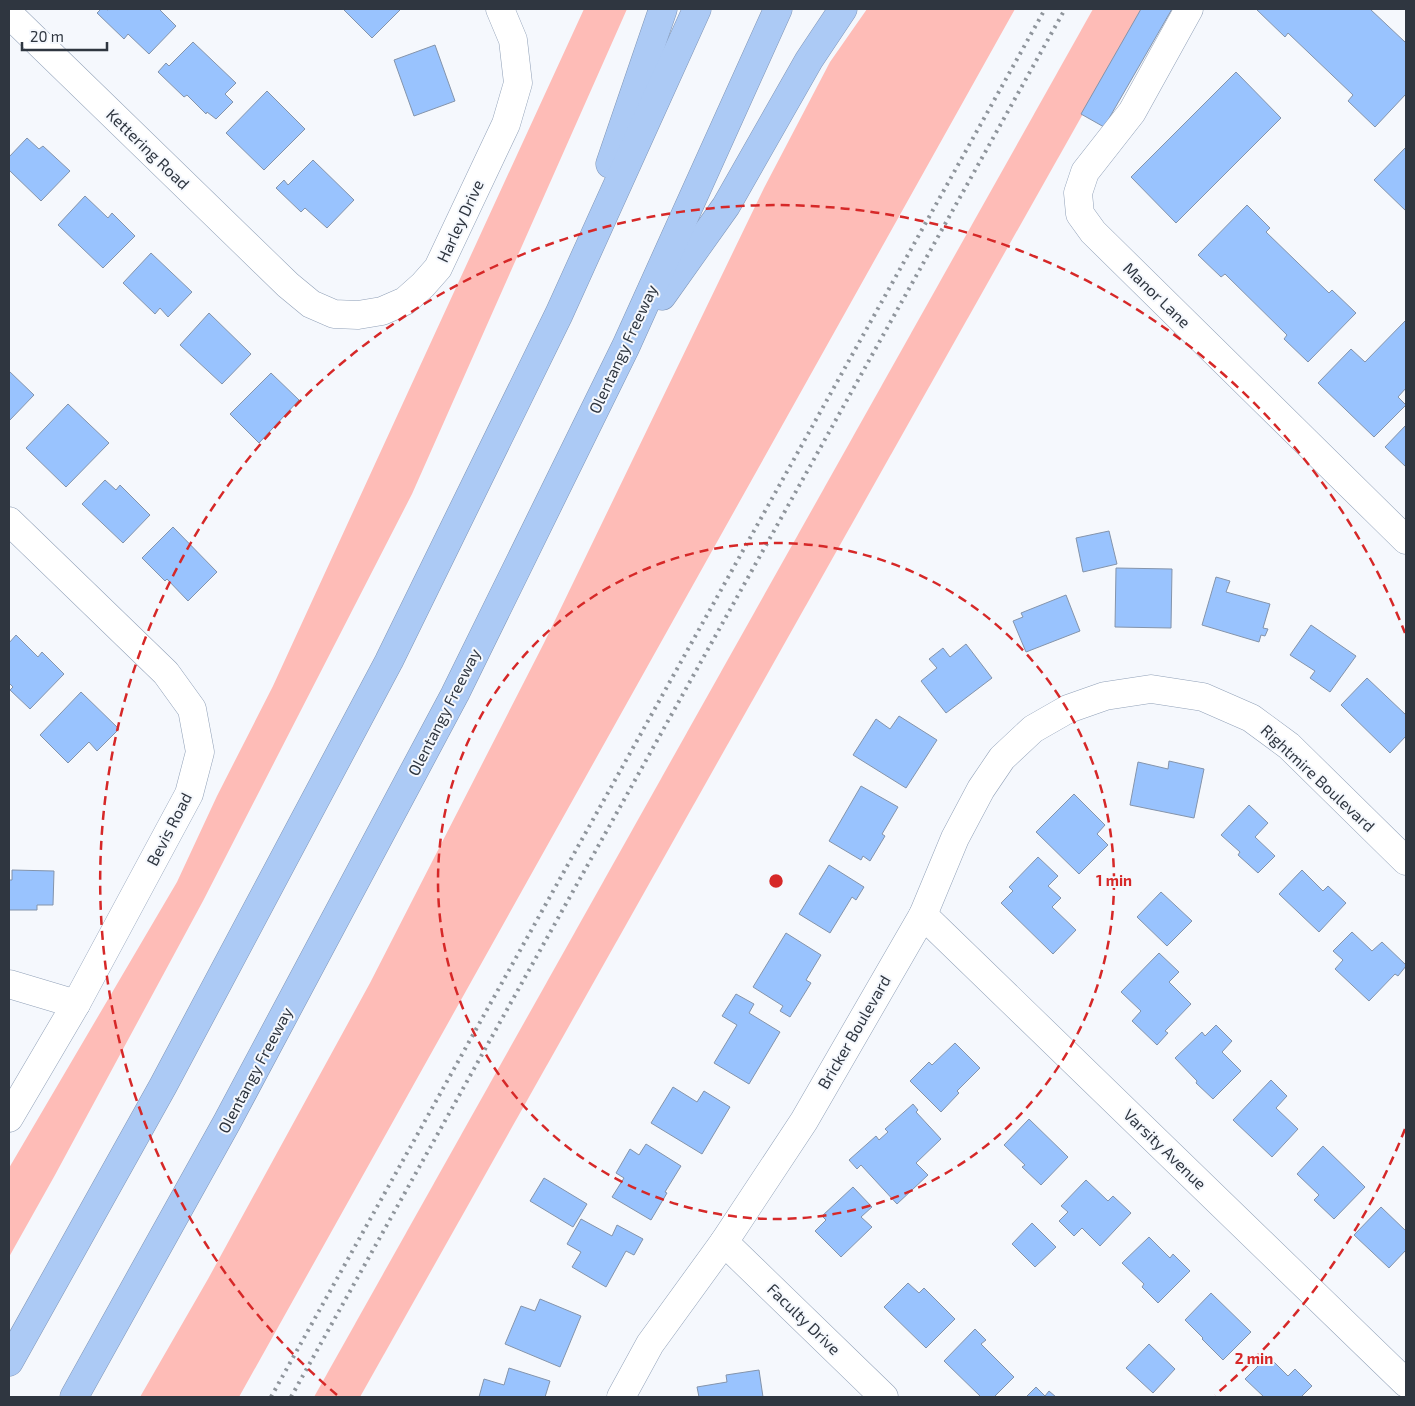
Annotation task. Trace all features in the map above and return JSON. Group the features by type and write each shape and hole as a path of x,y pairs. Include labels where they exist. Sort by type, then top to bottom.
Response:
{"highway":[{"path":"560,314 662,9"},
{"path":"9,1362 162,1086 389,661 560,314 697,9"},
{"name":"Olentangy Freeway","path":"74,1397 227,1122 455,694 626,346 778,9"},
{"path":"626,346 726,206 809,60 843,9"}],"street":[{"name":"Harley Drive","path":"288,285 311,304 334,314 358,315 382,311 405,301 424,285 438,268 506,124 518,83 513,40 500,9"},
{"name":"Manor Lane","path":"1188,9 1132,112 1085,172 1078,193 1080,214 1092,232 1406,540"},
{"name":"Kettering Road","path":"9,14 288,285"},
{"name":"Bevis Road","path":"9,521 166,673 192,709 200,752 189,794 76,1004 9,1118"},
{"name":"Rightmire Boulevard","path":"1105,696 1151,689 1203,696 1251,718 1289,746 1406,861"},
{"name":"Bricker Boulevard","path":"621,1397 650,1344 724,1242 804,1121 923,914 955,838 981,789 1002,758 1032,729 1068,709 1105,696"},
{"name":"Varsity Avenue","path":"923,914 1406,1383"},
{"path":"9,984 76,1004"},
{"name":"Faculty Drive","path":"724,1242 884,1397"}],"shaded area":[{"path":"584,9 627,9 412,494 203,901 9,1257 9,1168 177,882 217,796 273,686"},
{"path":"867,9 1015,9 239,1397 140,1397 208,1279 370,983 544,643 764,188 830,62"},
{"path":"1093,9 1142,9 360,1397 314,1397"}],"building":[{"path":"101,9 159,9 176,26 149,54 128,34 124,39 97,13"},
{"path":"343,9 401,9 372,38"},
{"path":"1141,9 1172,9 1104,127 1081,114"},
{"path":"1256,9 1370,9 1405,42 1406,40 1406,94 1375,127 1348,101 1353,95 1288,33 1285,37"},
{"path":"193,42 236,83 225,94 233,102 216,119 207,112 206,114 187,95 184,97 158,72 166,63 169,66"},
{"path":"435,45 455,101 414,116 394,60"},
{"path":"1236,72 1281,118 1176,223 1131,177"},
{"path":"267,91 305,129 264,170 226,133"},
{"path":"27,138 39,149 43,146 70,171 41,201 9,170 9,157"},
{"path":"1406,147 1406,211 1374,180"},
{"path":"313,160 354,200 327,228 305,208 301,212 276,188 284,180 288,185"},
{"path":"85,196 108,218 112,213 135,236 103,268 58,225"},
{"path":"1247,205 1270,228 1266,232 1329,293 1332,290 1356,313 1308,362 1284,339 1287,335 1225,274 1221,277 1198,255"},
{"path":"151,253 192,292 168,317 160,308 155,314 123,283"},
{"path":"209,313 251,354 222,384 180,345"},
{"path":"1406,320 1406,388 1398,397 1406,405 1374,437 1318,383 1351,349 1365,362"},
{"path":"9,371 34,395 9,421"},
{"path":"271,373 299,400 259,443 230,414"},
{"path":"68,404 109,443 66,487 26,448"},
{"path":"1406,425 1406,467 1385,447"},
{"path":"105,480 116,490 120,485 150,515 123,543 82,504"},
{"path":"173,527 217,572 188,601 167,579 165,581 142,558"},
{"path":"1109,531 1117,564 1083,572 1076,538"},
{"path":"1116,568 1172,569 1171,628 1115,627"},
{"path":"1216,577 1230,581 1226,592 1270,604 1263,628 1268,629 1265,636 1261,635 1259,642 1202,625"},
{"path":"1066,595 1080,631 1026,652 1013,621 1023,617 1021,613"},
{"path":"1311,625 1356,656 1330,692 1310,678 1315,671 1290,655"},
{"path":"16,635 38,657 42,652 64,674 30,709 10,690 13,687 9,683 9,643"},
{"path":"966,644 992,678 946,713 921,681 937,668 929,659 943,648 950,657"},
{"path":"1367,678 1406,715 1406,736 1390,753 1341,705"},
{"path":"81,692 119,729 97,751 89,742 68,763 40,735"},
{"path":"899,716 937,740 906,788 853,755 876,719 890,729"},
{"path":"1169,761 1204,769 1194,818 1130,805 1138,762 1168,769"},
{"path":"861,786 898,807 882,834 885,836 870,861 863,856 861,860 829,841"},
{"path":"1074,794 1105,825 1097,834 1108,845 1079,874 1036,832"},
{"path":"1249,805 1268,823 1255,837 1275,856 1258,873 1238,855 1240,852 1221,835"},
{"path":"1038,857 1058,876 1048,886 1061,898 1052,907 1076,930 1053,954 1001,903 1013,891 1009,887"},
{"path":"829,865 864,887 856,900 852,897 830,933 799,914"},
{"path":"12,870 54,871 53,905 37,905 37,910 9,910 9,880 12,880"},
{"path":"1302,870 1323,891 1328,886 1346,903 1319,932 1279,894"},
{"path":"1161,892 1192,921 1167,946 1137,917"},
{"path":"1352,932 1372,951 1382,942 1406,965 1398,976 1395,974 1369,1001 1335,969 1343,960 1333,951"},
{"path":"786,933 821,955 806,980 811,983 790,1017 780,1011 783,1006 753,987"},
{"path":"1159,953 1179,972 1169,982 1191,1004 1165,1031 1168,1033 1157,1045 1132,1021 1141,1011 1121,992"},
{"path":"736,994 754,1004 749,1013 780,1032 749,1084 714,1063 737,1025 722,1016"},
{"path":"1216,1025 1232,1041 1222,1052 1241,1071 1213,1099 1196,1083 1197,1081 1175,1058 1202,1032 1205,1036"},
{"path":"955,1043 980,1068 957,1091 959,1093 941,1112 910,1081 929,1062 932,1065"},
{"path":"1271,1080 1287,1096 1276,1108 1298,1129 1272,1157 1233,1120"},
{"path":"673,1087 697,1102 704,1091 730,1107 702,1154 651,1123"},
{"path":"913,1104 918,1110 916,1112 941,1139 916,1163 928,1175 897,1204 861,1165 857,1169 849,1160 876,1136 879,1140 888,1132 885,1129"},
{"path":"1029,1119 1068,1157 1041,1185 1022,1167 1025,1165 1004,1145"},
{"path":"646,1144 681,1166 651,1220 612,1197 624,1178 616,1173 630,1149 639,1155"},
{"path":"1323,1146 1365,1187 1334,1219 1314,1200 1319,1195 1297,1174"},
{"path":"544,1178 587,1204 573,1227 530,1201"},
{"path":"1086,1180 1108,1201 1113,1196 1131,1213 1100,1246 1082,1228 1074,1236 1059,1221 1068,1212 1061,1206"},
{"path":"853,1187 872,1207 861,1217 872,1227 841,1257 815,1231 826,1220 822,1216"},
{"path":"1381,1207 1406,1231 1406,1250 1389,1268 1354,1235"},
{"path":"581,1219 612,1236 617,1225 643,1239 634,1255 626,1251 606,1287 572,1267 581,1252 567,1244"},
{"path":"1032,1223 1056,1247 1035,1267 1012,1244"},
{"path":"1149,1237 1170,1258 1173,1254 1190,1271 1158,1303 1142,1287 1144,1284 1122,1263"},
{"path":"908,1283 919,1293 924,1288 955,1319 926,1348 884,1307"},
{"path":"1211,1293 1251,1332 1223,1360 1185,1320"},
{"path":"540,1299 581,1316 560,1367 505,1344 521,1306 535,1311"},
{"path":"975,1329 986,1340 981,1344 1014,1377 994,1397 981,1397 944,1361"},
{"path":"1149,1344 1175,1369 1153,1393 1126,1368"},
{"path":"1268,1356 1288,1376 1295,1369 1312,1386 1301,1397 1264,1397 1245,1379"},
{"path":"509,1368 550,1381 545,1397 479,1397 484,1379 504,1385"},
{"path":"759,1370 763,1397 699,1397 697,1387 727,1382 726,1375"},
{"path":"1036,1387 1045,1396 1049,1391 1056,1397 1026,1397"}],"railway":[{"path":"271,1397 1045,9"},
{"path":"291,1397 1065,9"}]}
